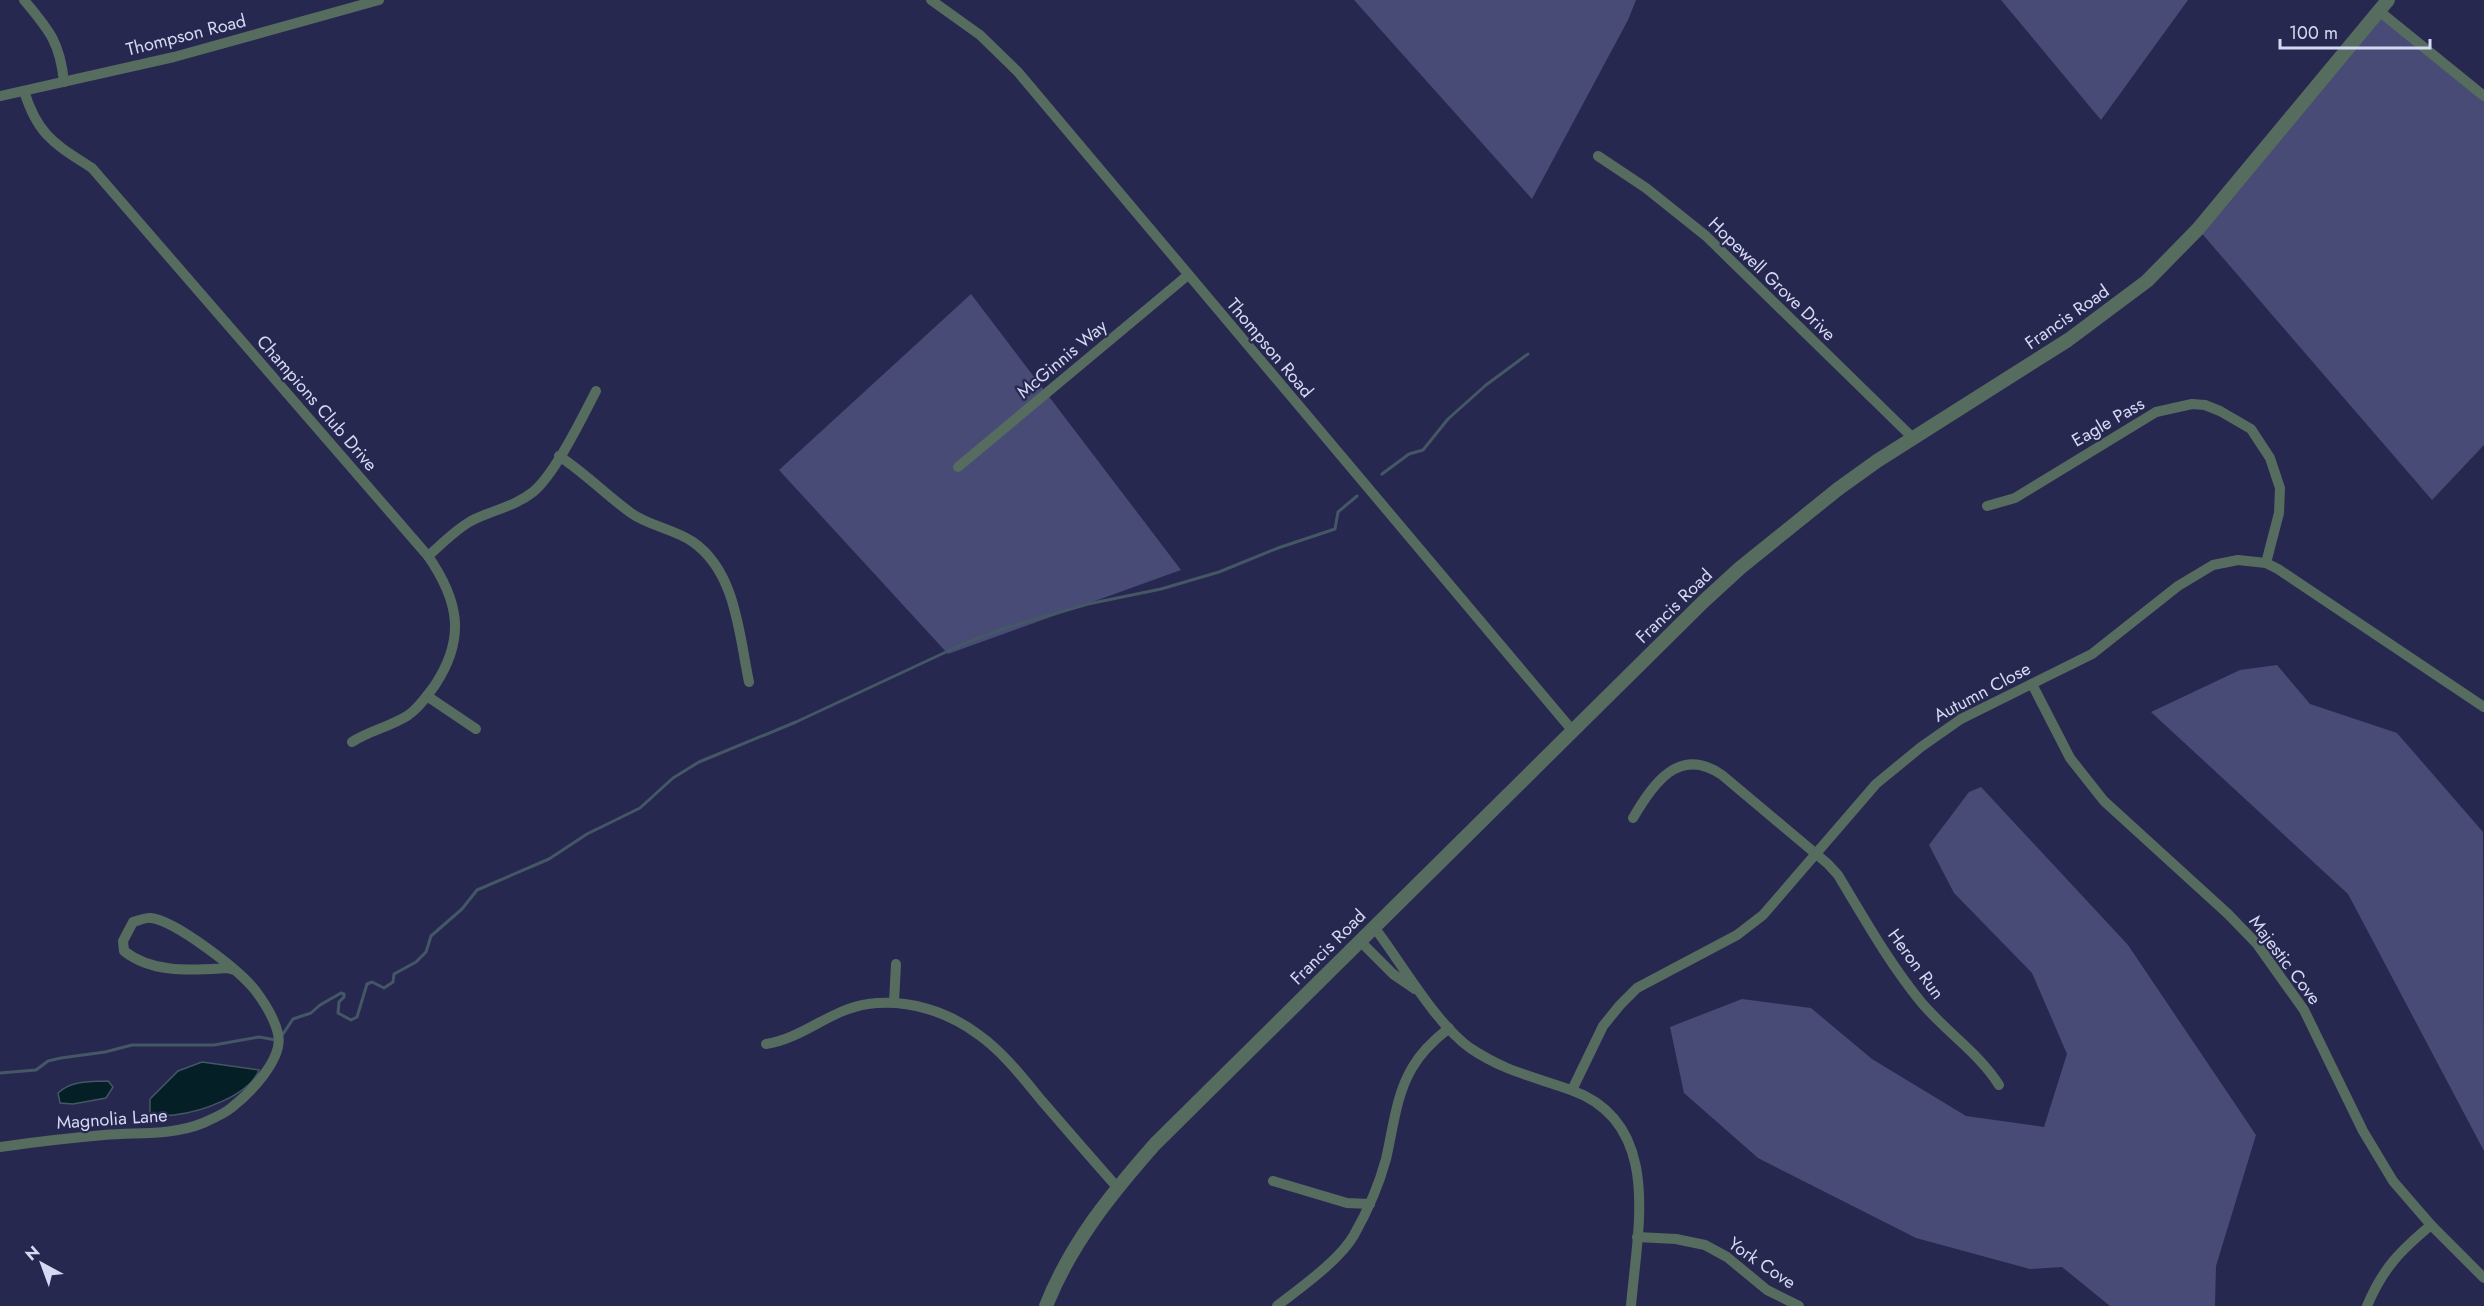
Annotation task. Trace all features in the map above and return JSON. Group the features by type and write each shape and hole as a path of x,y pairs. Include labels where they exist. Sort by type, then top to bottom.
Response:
{"street":[{"path":"24,0 55,42 61,56 64,82"},
{"name":"Thompson Road","path":"0,96 174,57 379,0"},
{"name":"Francis Road","path":"1046,1306 1078,1242 1117,1187 1155,1144 1572,730 1740,568 1838,489 1913,438 2068,340 2147,281 2198,229 2388,0"},
{"name":"Thompson Road","path":"936,1 980,35 1018,72 1572,730"},
{"path":"2379,11 2484,96"},
{"name":"Champions Club Drive","path":"24,91 40,130 64,150 92,168 428,556 445,581 451,597 454,622 448,666 428,696 405,717 352,742"},
{"name":"Hopewell Grove Drive","path":"1598,156 1646,188 1706,236 1913,438"},
{"name":"McGinnis Way","path":"958,467 1188,275"},
{"path":"428,556 460,528 482,516 510,507 535,491 547,478 596,390"},
{"name":"Eagle Pass","path":"1987,506 2015,498 2156,412 2192,404 2205,405 2251,429 2270,458 2280,488 2279,513 2266,563"},
{"path":"559,456 590,478 631,513 686,538 704,550 714,562 732,603 749,682"},
{"name":"Autumn Close","path":"1572,1090 1603,1026 1628,996 1637,988 1722,944 1763,915 1876,784 1921,747 1961,718 2092,654 2195,574 2213,565 2238,560 2266,563 2278,569 2484,706"},
{"name":"Majestic Cove","path":"2032,684 2070,758 2104,801 2228,914 2257,944 2304,1010 2363,1131 2393,1181 2484,1278"},
{"path":"428,696 476,729"},
{"name":"Heron Run","path":"1633,818 1662,777 1674,769 1688,764 1699,764 1710,767 1722,775 1838,875 1902,977 1922,1003 1987,1066 1999,1085"},
{"name":"Magnolia Lane","path":"0,1147 106,1135 171,1132 202,1123 231,1109 268,1071 279,1044 278,1034 265,1006 254,989 234,970 201,944 171,926 150,917 133,922 123,941 124,951 134,959 153,966 181,970 227,968 234,970"},
{"path":"1374,927 1420,992 1449,1028 1468,1046 1489,1060 1520,1075 1572,1090 1589,1098 1606,1110 1627,1134 1638,1172 1637,1237 1631,1306"},
{"path":"1360,941 1393,974 1420,992"},
{"path":"894,1002 896,964"},
{"path":"766,1044 789,1038 845,1011 865,1005 894,1002 933,1010 980,1035 1018,1071 1117,1187"},
{"path":"1277,1306 1327,1265 1353,1238 1370,1204 1385,1162 1403,1087 1413,1066 1449,1028"},
{"path":"1273,1181 1347,1203 1370,1204"},
{"path":"2367,1306 2379,1278 2397,1256 2431,1224"},
{"name":"York Cove","path":"1637,1237 1676,1239 1705,1245 1726,1257 1767,1290 1799,1306"}],"shaded area":[{"path":"1354,0 1636,0 1628,20 1532,199"},
{"path":"2001,0 2188,0 2101,120"},
{"path":"2379,11 2484,99 2484,445 2432,500 2198,229"},
{"path":"971,294 1181,570 948,654 779,470"},
{"path":"2277,665 2310,704 2397,733 2483,832 2484,1151 2348,894 2151,712 2240,670"},
{"path":"1981,787 2128,945 2256,1135 2216,1266 2215,1306 2110,1306 2062,1267 2030,1269 1916,1238 1758,1158 1684,1093 1670,1027 1742,999 1811,1008 1872,1059 1966,1116 2044,1127 2067,1054 2032,973 1954,893 1929,845 1969,792"},
{"path":"202,1062 259,1070 245,1088 210,1106 174,1115 150,1113 150,1099 178,1071"},
{"path":"108,1081 113,1087 106,1098 73,1104 60,1103 58,1093 69,1086 82,1082"}],"waterway":[{"path":"1382,474 1409,454 1423,450 1448,419 1486,385 1528,354"},
{"path":"283,1034 293,1019 311,1013 341,993 344,997 339,1002 338,1013 351,1020 357,1017 367,984 372,982 384,988 393,982 394,974 416,962 426,952 431,936 462,909 477,890 549,859 587,834 640,808 673,778 699,762 796,722 961,645 1002,629 1088,604 1161,589 1219,572 1278,548 1335,529 1338,512 1357,496"},
{"path":"0,1073 36,1070 48,1061 105,1052 132,1045 214,1045 259,1037 276,1040"}]}
